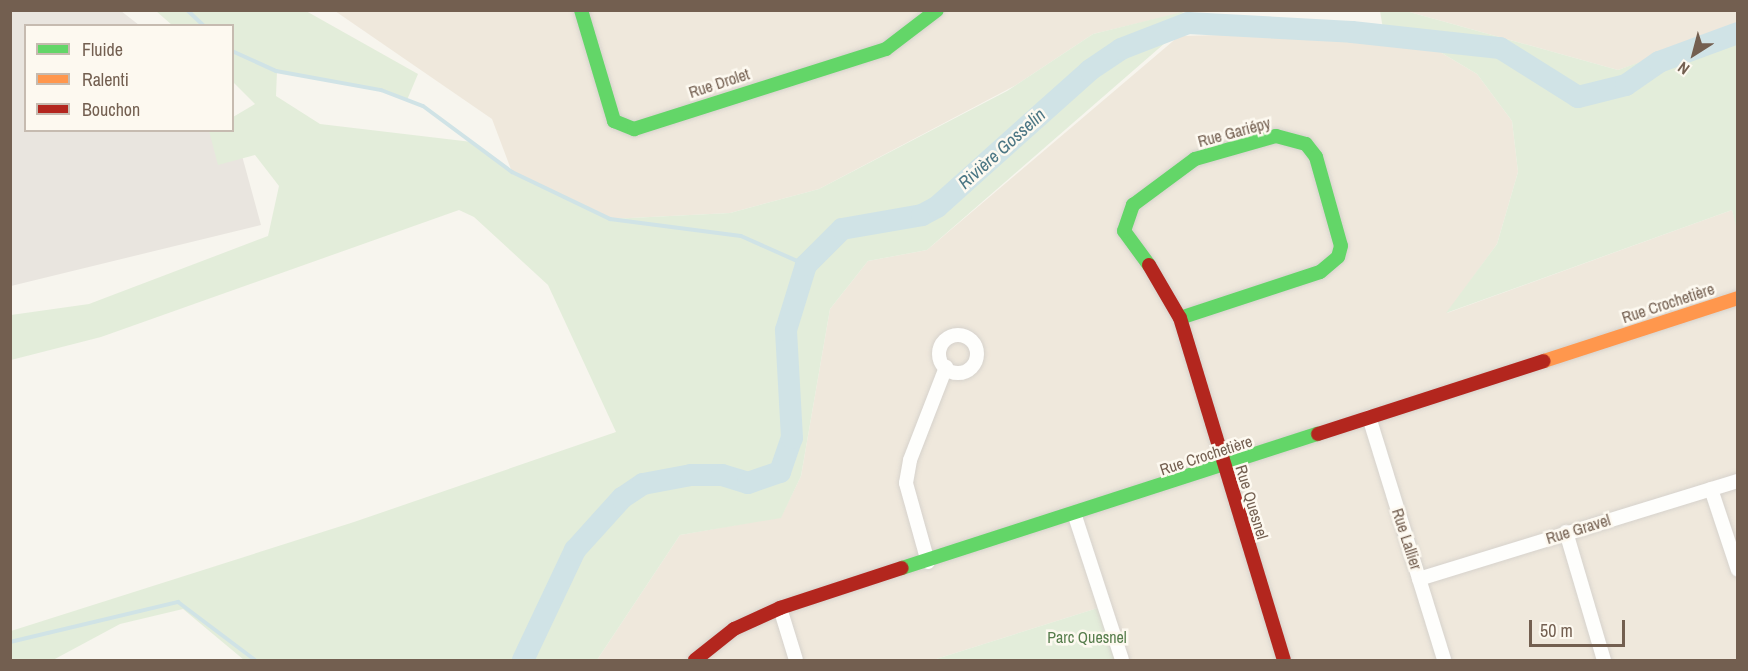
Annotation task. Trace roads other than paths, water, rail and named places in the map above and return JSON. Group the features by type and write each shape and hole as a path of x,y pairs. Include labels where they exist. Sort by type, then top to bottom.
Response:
{"street":[{"name":"Rue Drolet","path":"581,10 614,121 622,128 634,129 886,50 937,10"},
{"name":"Rue Gariépy","path":"1276,136 1306,144 1316,157 1341,246 1338,257 1320,272 1180,318 1169,292 1124,231 1133,205 1195,159 1276,136"},
{"name":"Rue Crochetière","path":"695,660 734,629 780,608 1075,516 1737,298"},
{"name":"Rue Quesnel","path":"1180,318 1284,660"},
{"path":"928,562 906,483 910,460 946,368"},
{"name":"Rue Lallier","path":"1370,417 1444,660"},
{"name":"Rue Gravel","path":"1419,579 1737,481"},
{"path":"1711,489 1737,570"},
{"path":"1075,516 1122,660"},
{"path":"1566,532 1604,660"},
{"path":"780,608 796,660"}],"waterway":[{"path":"187,10 202,24"},
{"name":"Rivière Gosselin","path":"523,660 575,550 622,498 643,484 691,475 722,475 748,483 780,472 792,438 786,330 806,265 842,229 922,215 937,207 1090,70 1121,49 1188,23 1352,32 1500,48 1578,97 1626,85 1659,62 1738,33"},
{"path":"234,52 276,71 381,90 423,106 512,172 610,219 741,236 806,265"},
{"path":"10,642 178,602 255,660"}],"park label":[{"name":"Parc Quesnel","path":"1087,637"}]}
